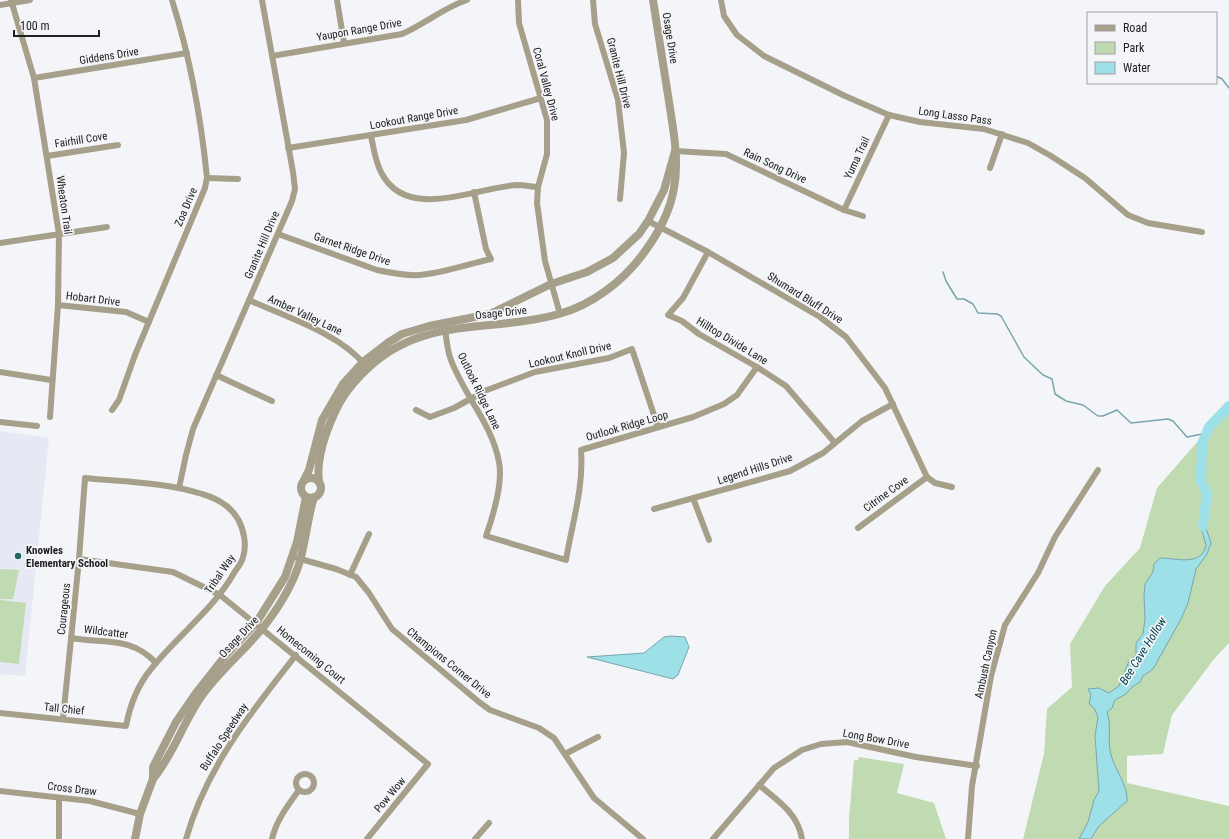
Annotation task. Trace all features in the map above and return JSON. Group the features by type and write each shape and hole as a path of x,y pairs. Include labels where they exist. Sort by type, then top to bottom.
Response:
{"street":[{"path":"0,5 11,1 30,0"},
{"name":"Zoa Drive","path":"112,410 119,400 149,322 205,188 207,178 184,35 172,0"},
{"name":"Granite Hill Drive","path":"179,488 193,429 278,234 292,201 295,189 262,0"},
{"path":"337,0 344,43"},
{"name":"Yaupon Range Drive","path":"272,56 402,34 415,28 436,13 458,1 467,0"},
{"name":"Coral Valley Drive","path":"518,0 519,23 547,120 547,154 538,187 537,203 545,261 560,314"},
{"name":"Granite Hill Drive","path":"593,0 596,24 618,100 624,154 620,198"},
{"name":"Osage Drive","path":"304,480 309,470 316,439 325,414 342,384 389,342 402,334 429,326 526,322 560,314 589,301 617,282 636,263 661,228 674,189 677,170 675,142 653,0"},
{"name":"Long Lasso Pass","path":"721,0 724,16 737,35 764,56 844,96 889,115 920,122 984,129 1028,143 1052,156 1085,178 1128,215 1148,223 1202,232"},
{"name":"Wheaton Trail","path":"11,1 34,78 59,234 58,305 51,380 50,417"},
{"name":"Giddens Drive","path":"34,78 187,53"},
{"name":"Lookout Range Drive","path":"288,148 466,120 541,98"},
{"name":"Yuma Trail","path":"844,210 889,115"},
{"path":"990,168 1002,134"},
{"path":"371,136 377,162 382,175 392,188 403,195 416,199 453,197 518,185 538,187"},
{"name":"Fairhill Cove","path":"47,156 118,145"},
{"name":"Osage Drive","path":"445,326 503,310 552,284 587,272 613,258 639,234 648,221 664,190 675,151"},
{"name":"Rain Song Drive","path":"675,151 726,154 844,210 863,216"},
{"path":"207,178 238,179"},
{"name":"Garnet Ridge Drive","path":"278,234 377,270 394,274 420,275 491,259 486,249 474,192"},
{"name":"Shumard Bluff Drive","path":"648,221 708,252 820,317 846,337 885,388 927,478"},
{"path":"0,243 107,227"},
{"name":"Hilltop Divide Lane","path":"708,252 683,298 668,316 682,321 699,334 757,367 786,386 835,443"},
{"name":"Amber Valley Lane","path":"249,300 347,346 365,365"},
{"name":"Hobart Drive","path":"58,305 126,312 149,322"},
{"name":"Outlook Ridge Lane","path":"445,326 451,360 489,431 500,462 494,514 486,536"},
{"name":"Lookout Knoll Drive","path":"416,410 430,417 454,408 501,384 534,372 609,358 632,349 658,427"},
{"name":"Osage Drive","path":"318,482 322,448 337,407 365,365"},
{"name":"Outlook Ridge Loop","path":"486,536 566,560 577,507 582,466 581,450 693,417 724,404 737,395 757,367"},
{"path":"0,372 51,380"},
{"path":"216,375 272,401"},
{"name":"Legend Hills Drive","path":"654,509 790,471 823,453 862,421 893,404"},
{"path":"0,422 37,426"},
{"name":"Ambush Canyon","path":"968,839 972,786 977,766 991,676 1005,625 1038,573 1055,536 1098,470"},
{"name":"Tribal Way","path":"85,478 179,488 216,499 234,513 242,525 245,538 243,557 220,595 156,663 138,687 129,709 126,726"},
{"name":"Courageous","path":"63,719 79,558 85,478"},
{"path":"313,478 318,482 320,491 310,497 300,489 304,480 313,478"},
{"path":"927,478 935,483 952,487"},
{"name":"Citrine Cove","path":"858,528 927,478"},
{"name":"Osage Drive","path":"135,839 140,814 153,779 161,769 187,720 202,696 228,663 263,629 284,595 297,558 310,497"},
{"path":"693,498 708,540"},
{"path":"350,575 369,534"},
{"name":"Homecoming Court","path":"79,558 173,572 220,595 296,655 428,764"},
{"name":"Osage Drive","path":"153,779 153,766 176,722 196,693 226,655 256,623 297,558"},
{"name":"Champions Corner Drive","path":"297,558 336,569 356,578 369,593 392,629 418,652 490,710 539,728 554,738 594,798 642,839"},
{"name":"Wildcatter","path":"71,638 136,646 156,663"},
{"name":"Buffalo Speedway","path":"186,839 200,798 216,766 242,724 296,655"},
{"name":"Tall Chief","path":"0,713 126,726"},
{"path":"565,754 598,737"},
{"name":"Long Bow Drive","path":"713,839 774,768 802,750 832,742 861,744 916,756 977,766"},
{"name":"Pow Wow","path":"367,839 428,764"},
{"path":"759,785 790,812 799,824 802,839"},
{"path":"272,839 274,830 287,806 299,790"},
{"name":"Cross Draw","path":"0,791 90,801 140,814"},
{"path":"58,839 59,798"},
{"path":"475,839 489,823"}],"shaded area":[{"name":"Knowles Elementary School","path":"0,431 49,438 25,676 0,674"}],"green space":[{"path":"1229,411 1229,643 1214,659 1172,715 1163,754 1127,756 1127,783 1229,806 1229,839 1023,839 1044,754 1047,709 1072,687 1070,644 1105,586 1140,548 1157,488 1199,440"},
{"path":"0,569 19,570 13,599 0,599"},
{"path":"0,600 26,603 19,664 0,662"},
{"path":"859,757 904,764 897,793 934,803 946,839 849,839 849,819 854,760 858,760"}],"water":[{"path":"1204,514 1205,525 1211,543 1207,554 1196,569 1188,603 1181,619 1153,669 1143,676 1140,682 1132,687 1126,694 1115,700 1112,708 1107,712 1111,755 1123,783 1127,795 1127,801 1099,826 1091,839 1079,839 1088,822 1094,800 1099,791 1095,736 1098,717 1094,708 1089,704 1091,695 1088,689 1099,688 1109,693 1119,686 1129,661 1136,655 1136,643 1143,634 1145,619 1145,584 1153,572 1154,564 1160,558 1181,560 1194,559 1204,552 1206,545 1200,524"},
{"path":"664,637 685,637 689,647 678,675 673,679 587,657 644,653"}],"waterway":[{"path":"1217,76 1222,79 1229,88"},
{"path":"943,272 946,281 957,299 964,299 973,304 978,313 997,314 1001,316 1024,357 1043,375 1052,379 1055,394 1066,401 1083,405 1098,416 1103,416 1117,410 1131,423 1168,419 1173,421 1187,437 1207,433"},
{"name":"Bee Cave Hollow","path":"1201,482 1202,444 1209,427 1229,406"},
{"name":"Bee Cave Hollow","path":"1203,526 1207,493 1204,487"}],"place":[{"name":"Knowles Elementary School","path":"18,556"}]}
